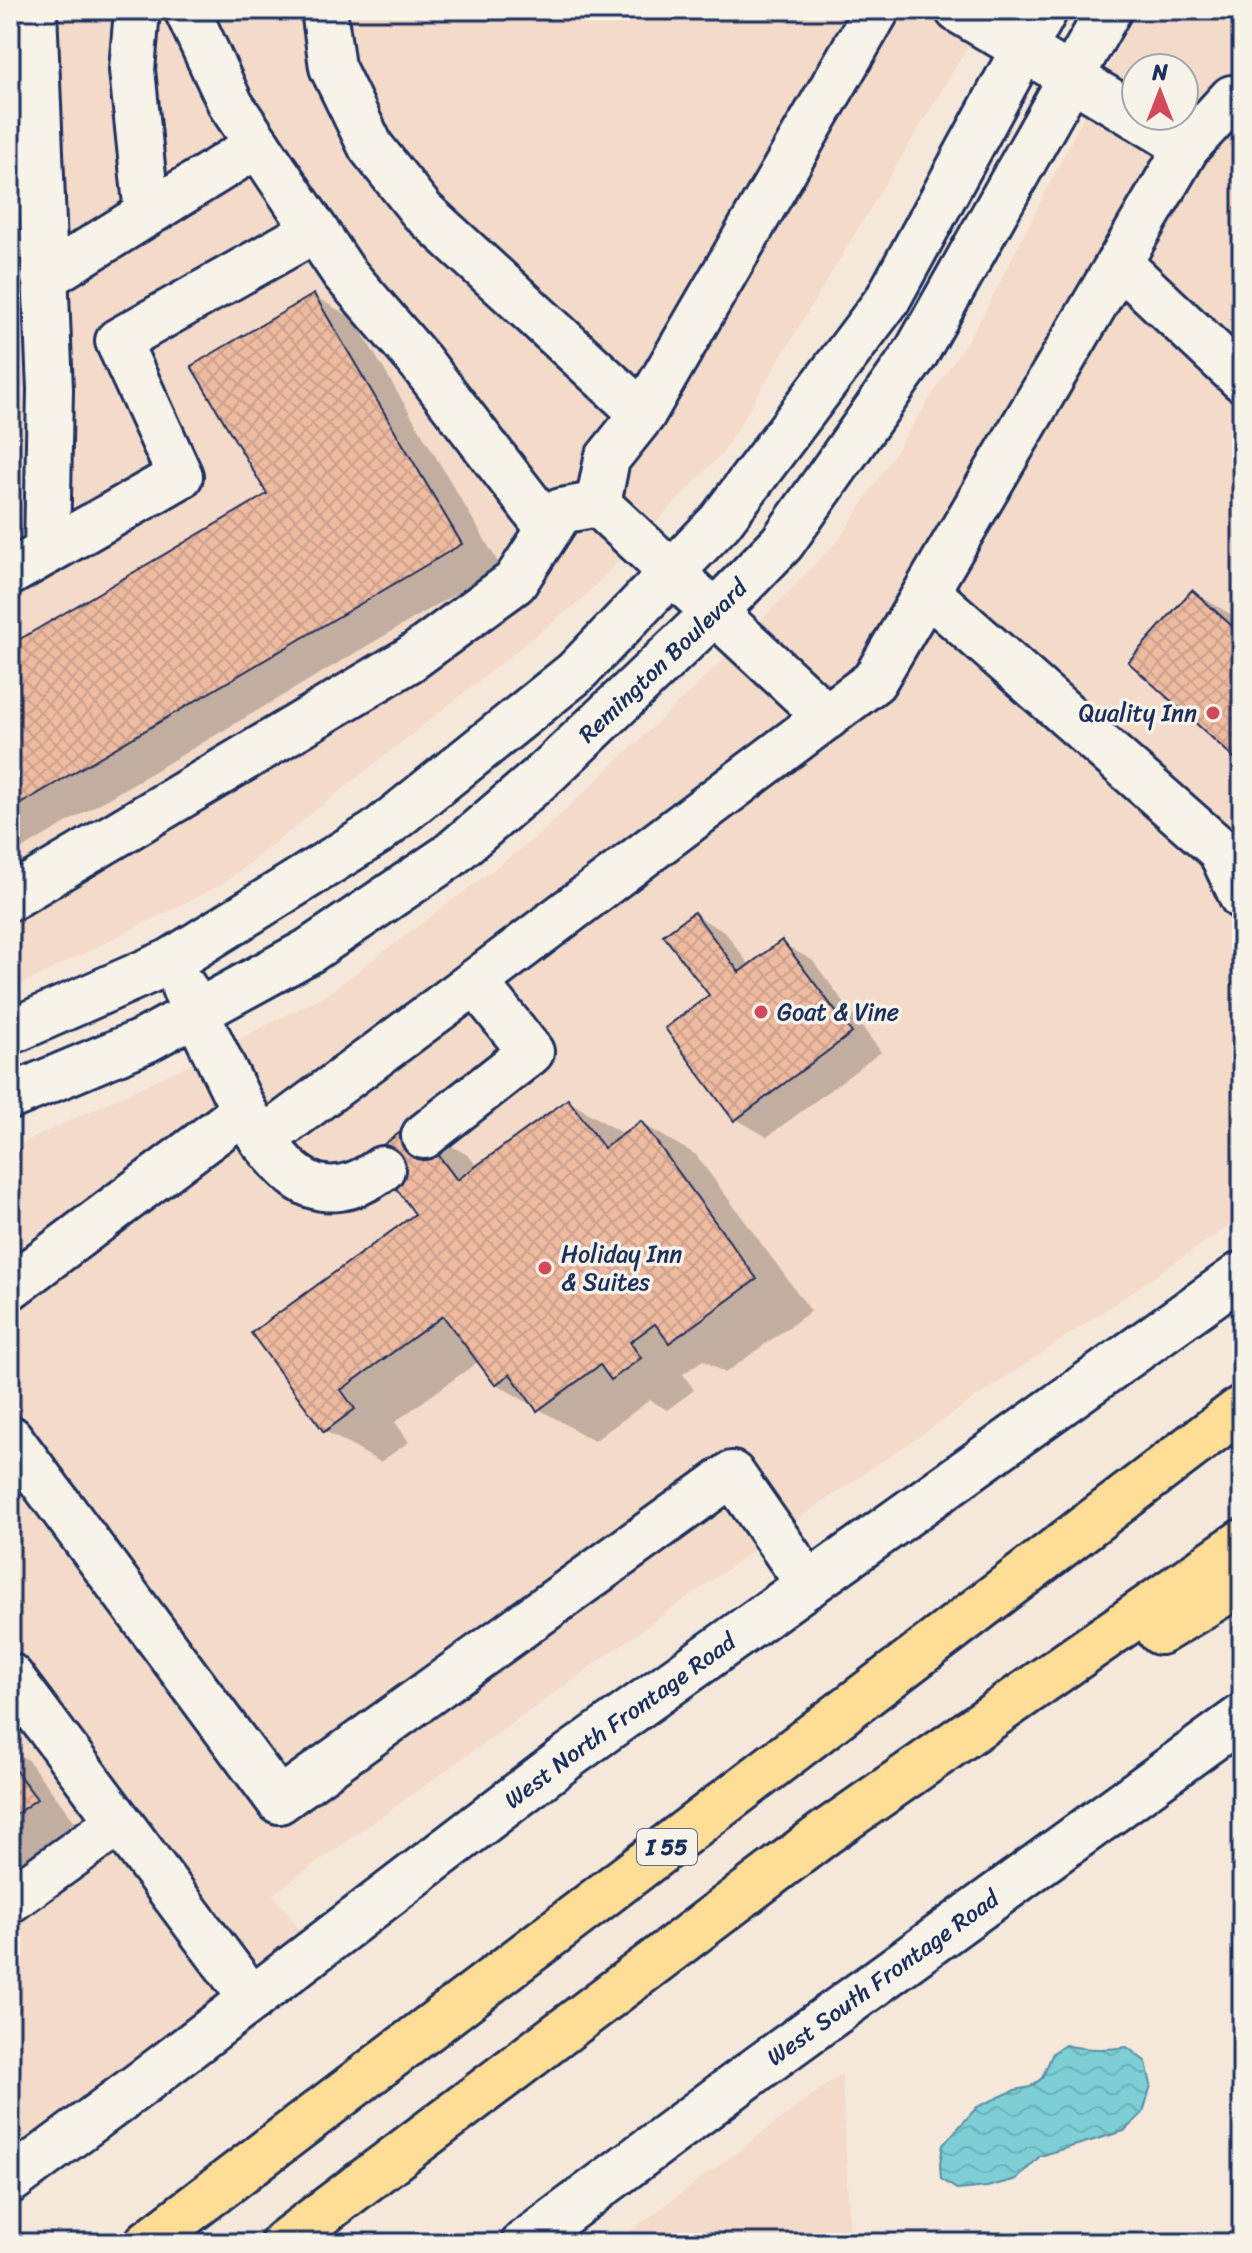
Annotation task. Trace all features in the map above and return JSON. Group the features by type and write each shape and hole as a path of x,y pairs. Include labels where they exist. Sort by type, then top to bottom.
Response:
{"highway":[{"path":"1187,1452 1242,1408"},
{"name":"I 55","path":"147,2243 1187,1452 1242,1415"},
{"path":"283,2243 825,1833 1242,1542"},
{"path":"825,1833 1242,1582"}],"street":[{"path":"28,562 50,389 34,10"},
{"path":"137,10 132,70 147,214"},
{"path":"187,10 231,105 344,273 419,360 549,529"},
{"path":"324,10 332,67 371,147 409,196 643,414"},
{"path":"598,504 607,459 643,414 877,10"},
{"path":"958,10 1120,106"},
{"path":"10,1032 171,961 376,833 575,673 720,522 888,299 1045,10"},
{"name":"Remington Boulevard","path":"10,1097 146,1040 196,1013 309,951 448,857 546,773 715,612 782,543 916,353 1109,10"},
{"path":"10,1287 475,982 874,681 1187,147 1232,98 1242,103"},
{"path":"1162,132 1187,147"},
{"path":"44,278 258,145"},
{"path":"47,334 118,341 315,230"},
{"path":"1119,263 1242,379"},
{"path":"28,562 180,476 118,341"},
{"path":"598,504 827,717"},
{"path":"10,898 409,660 515,582 561,511 598,504"},
{"path":"927,592 1220,850 1239,883"},
{"path":"171,961 253,1126 295,1176 312,1186 332,1189 351,1187 382,1169"},
{"path":"424,1136 531,1052 475,982"},
{"name":"West North Frontage Road","path":"10,2181 569,1756 1242,1274"},
{"path":"10,1438 279,1801 732,1474 809,1585"},
{"path":"10,1676 252,1999"},
{"name":"West South Frontage Road","path":"524,2243 760,2067 1242,1717"},
{"path":"10,1900 119,1822"}],"shaded area":[{"path":"10,10 990,10 722,454 582,599 223,884 10,990"},
{"path":"1137,10 1242,10 1242,1217 796,1520 273,1894 304,1935 10,2154 10,1149 188,1065 326,995 538,836 716,667 841,537 984,314"},
{"path":"842,2073 850,2243 615,2243"}],"water":[{"path":"1065,2045 1096,2049 1127,2047 1146,2062 1151,2085 1143,2113 1124,2131 1040,2156 1017,2179 958,2190 941,2179 943,2145 977,2107 1015,2090 1030,2087 1042,2078 1053,2053"}],"building":[{"path":"314,294 462,544 10,810 10,645 267,494 191,366"},
{"name":"Quality Inn","path":"1192,590 1242,635 1242,765 1128,662"},
{"name":"Goat & Vine","path":"694,912 739,972 782,940 852,1033 734,1121 665,1028 709,995 663,935"},
{"name":"Holiday Inn & Suites","path":"568,1099 604,1148 641,1121 757,1279 669,1343 655,1324 630,1342 641,1358 611,1380 600,1365 537,1411 510,1374 495,1385 443,1316 341,1390 355,1409 324,1432 251,1333 415,1214 371,1154 414,1122 457,1180"},
{"path":"10,1763 37,1799 10,1818"}],"place":[{"name":"Quality Inn","path":"1213,713"},
{"name":"Goat & Vine","path":"761,1012"},
{"name":"Holiday Inn & Suites","path":"545,1268"}]}
